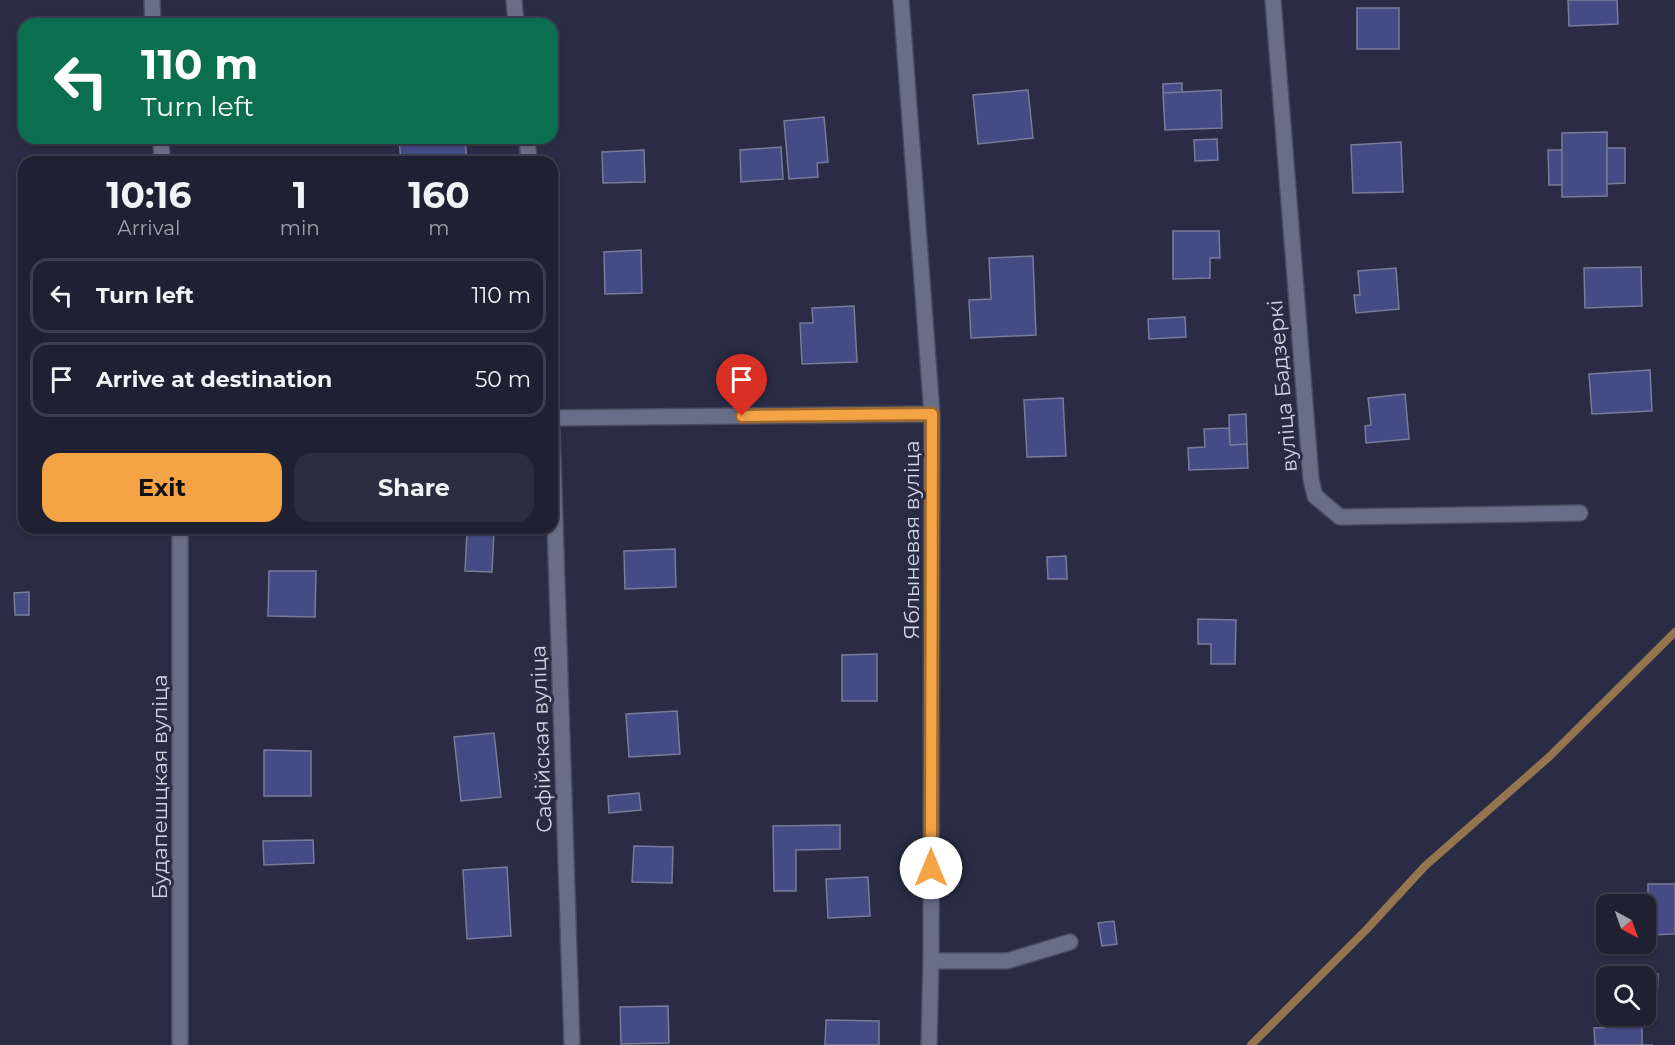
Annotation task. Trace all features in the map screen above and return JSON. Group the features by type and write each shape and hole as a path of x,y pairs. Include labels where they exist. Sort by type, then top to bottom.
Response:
{"street":[{"path":"152,0 153,18"},
{"path":"514,0 516,18"},
{"name":"Яблыневая вуліца","path":"901,0 932,414 929,1045"},
{"name":"вуліца Бадзеркі","path":"1273,0 1310,468 1315,496 1340,517 1580,513"},
{"path":"558,418 932,414"},
{"name":"Будапешцкая вуліца","path":"180,534 180,1045"},
{"name":"Сафійская вуліца","path":"555,534 572,1045"},
{"path":"931,961 1007,961 1070,942"}],"building":[{"path":"1568,0 1617,0 1618,24 1569,26"},
{"path":"1357,8 1399,8 1399,49 1357,49"},
{"path":"1182,83 1182,92 1163,93 1163,84"},
{"path":"1028,90 1033,138 978,144 973,95"},
{"path":"1221,90 1222,128 1165,130 1163,93"},
{"path":"824,117 828,162 817,163 818,177 789,179 784,121"},
{"path":"1607,132 1607,196 1562,197 1562,133"},
{"path":"1217,139 1218,160 1195,161 1194,140"},
{"path":"1401,142 1403,192 1353,193 1351,145"},
{"path":"400,144 466,144 466,156 400,156"},
{"path":"781,147 783,179 741,182 740,150"},
{"path":"1607,148 1625,148 1625,183 1607,184"},
{"path":"644,150 645,182 603,183 602,152"},
{"path":"1548,150 1562,150 1562,185 1549,185"},
{"path":"1173,231 1219,231 1220,258 1210,258 1210,278 1173,279"},
{"path":"641,250 642,293 605,294 604,252"},
{"path":"1033,256 1036,335 971,338 969,300 991,299 989,258"},
{"path":"1641,267 1642,306 1585,308 1584,268"},
{"path":"1396,268 1399,309 1356,313 1354,295 1360,295 1358,271"},
{"path":"854,306 857,362 802,364 800,323 813,323 812,308"},
{"path":"1185,317 1186,337 1149,339 1148,319"},
{"path":"1650,370 1652,411 1592,414 1589,374"},
{"path":"1405,394 1409,439 1366,443 1365,426 1371,425 1368,398"},
{"path":"1063,398 1066,456 1027,457 1024,400"},
{"path":"1246,414 1247,444 1230,445 1229,415"},
{"path":"1229,428 1230,445 1247,444 1248,468 1189,470 1188,448 1205,447 1204,429"},
{"path":"467,534 494,534 492,572 465,571"},
{"path":"675,549 676,587 625,589 624,551"},
{"path":"1066,556 1067,579 1048,579 1047,557"},
{"path":"269,571 316,571 315,617 268,616"},
{"path":"29,592 29,615 15,615 14,593"},
{"path":"1198,619 1236,620 1235,664 1211,664 1211,644 1198,644"},
{"path":"877,654 877,701 842,701 842,655"},
{"path":"677,711 680,754 629,757 626,714"},
{"path":"494,733 501,797 461,801 454,737"},
{"path":"264,750 311,751 311,796 264,796"},
{"path":"639,793 641,810 609,813 608,796"},
{"path":"840,825 840,849 796,850 796,891 774,891 773,826"},
{"path":"313,840 314,863 264,865 263,841"},
{"path":"634,846 673,847 672,883 632,882"},
{"path":"507,867 511,936 467,939 463,870"},
{"path":"868,877 870,916 828,918 826,879"},
{"path":"1648,884 1675,884 1675,934 1656,935 1656,894 1648,894"},
{"path":"1114,921 1117,944 1102,946 1098,923"},
{"path":"1656,974 1658,974 1656,999"},
{"path":"668,1006 669,1043 621,1044 620,1007"},
{"path":"826,1020 879,1021 879,1045 825,1045"},
{"path":"1642,1026 1642,1045 1595,1045 1594,1028"}],"waterway":[{"path":"1251,1045 1367,929 1425,866 1549,757 1675,632"}],"route":[{"path":"742,416 932,414 931,868"}]}
